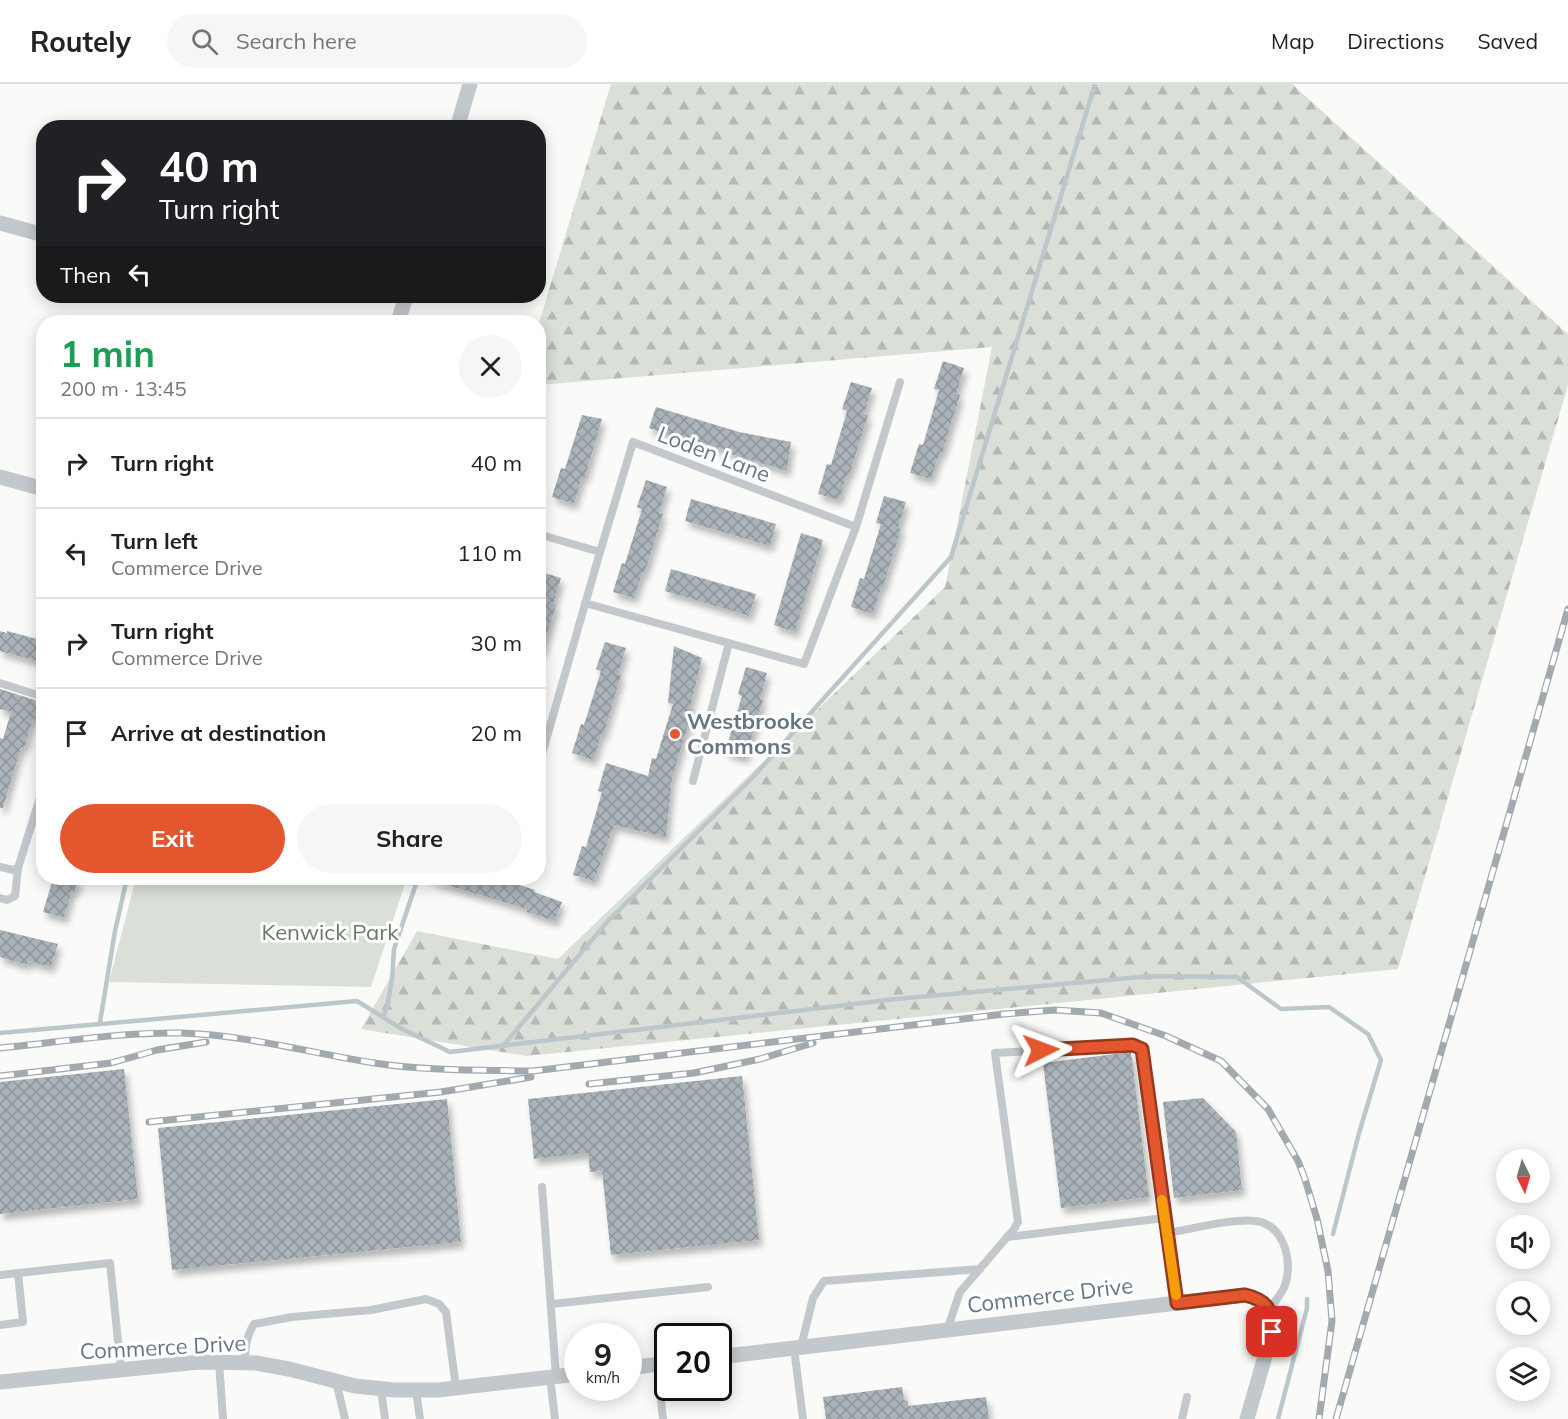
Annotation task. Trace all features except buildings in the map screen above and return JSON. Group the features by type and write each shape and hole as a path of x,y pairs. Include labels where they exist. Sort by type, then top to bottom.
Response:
{"street":[{"path":"459,120 470,84"},
{"path":"0,223 36,233"},
{"path":"0,477 36,487"},
{"name":"Commerce Drive","path":"732,1355 1245,1295 1256,1298 1270,1309"},
{"path":"1247,1419 1272,1332 1273,1318 1270,1309"},
{"name":"Commerce Drive","path":"0,1382 219,1362 289,1369 355,1386 416,1391 564,1375"}],"lane":[{"path":"585,603 804,664 856,527 900,382"},
{"name":"Loden Lane","path":"546,740 633,442 856,527"},
{"path":"546,536 600,552"},
{"path":"693,781 729,644"},
{"path":"0,683 36,694"},
{"path":"0,898 7,900 15,896 18,868 36,811"},
{"path":"0,867 14,870 18,868"},
{"path":"947,1330 960,1292 1018,1221 995,1053 1133,1045 1142,1049 1177,1303"},
{"path":"542,1187 552,1304 555,1419"},
{"path":"1007,1237 1164,1218"},
{"path":"1167,1233 1238,1221 1258,1221 1272,1229 1284,1244 1288,1263 1284,1286 1270,1309"},
{"path":"0,1275 110,1263 121,1370"},
{"path":"803,1419 797,1348 813,1298 824,1281 980,1269"},
{"path":"0,1325 23,1322 18,1273"},
{"path":"552,1304 708,1287"},
{"path":"245,1363 245,1345 248,1333 254,1324 292,1317 371,1310 426,1299 439,1304 446,1312 456,1388"},
{"path":"219,1362 223,1419"},
{"path":"336,1381 345,1419"},
{"path":"381,1389 385,1419"},
{"path":"416,1391 420,1419"},
{"path":"1182,1419 1187,1397"},
{"path":"663,1401 663,1419"}],"green space":[{"path":"611,84 1292,84 1568,334 1568,385 1398,969 527,1056 361,1029 417,931 558,959 945,587 992,347 546,384 546,315 541,315"},
{"name":"Kenwick Park","path":"134,885 405,885 371,987 109,982"}],"waterway":[{"path":"503,1046 607,922 753,777 951,557 1095,84"},
{"path":"100,1022 115,931 125,885"},
{"path":"383,1017 392,980 394,949 416,885"},
{"path":"0,1033 357,1001 402,1029 450,1052 896,999 1151,976 1237,977 1281,1009 1329,1007 1368,1034 1381,1060 1333,1234"},
{"path":"1278,1419 1307,1308 1307,1299"}],"railway":[{"path":"1336,1419 1568,609"},
{"path":"0,1048 113,1036 158,1033 205,1034 394,1066 454,1070 533,1071 1004,1014 1055,1010 1101,1013 1166,1036 1221,1061 1268,1109 1298,1161 1317,1219 1328,1271 1332,1321 1319,1419"},
{"path":"0,1076 111,1063 157,1050 206,1042"},
{"path":"589,1084 694,1073 760,1059 813,1043"},
{"path":"149,1122 441,1092 531,1077"}],"slow traffic":[{"path":"1162,1200 1176,1295"}],"place":[{"name":"Westbrooke Commons","path":"675,734"}],"route":[{"path":"1041,1050 1133,1045 1142,1049 1177,1303 1245,1295 1256,1298 1270,1309 1273,1318 1272,1332"}]}
